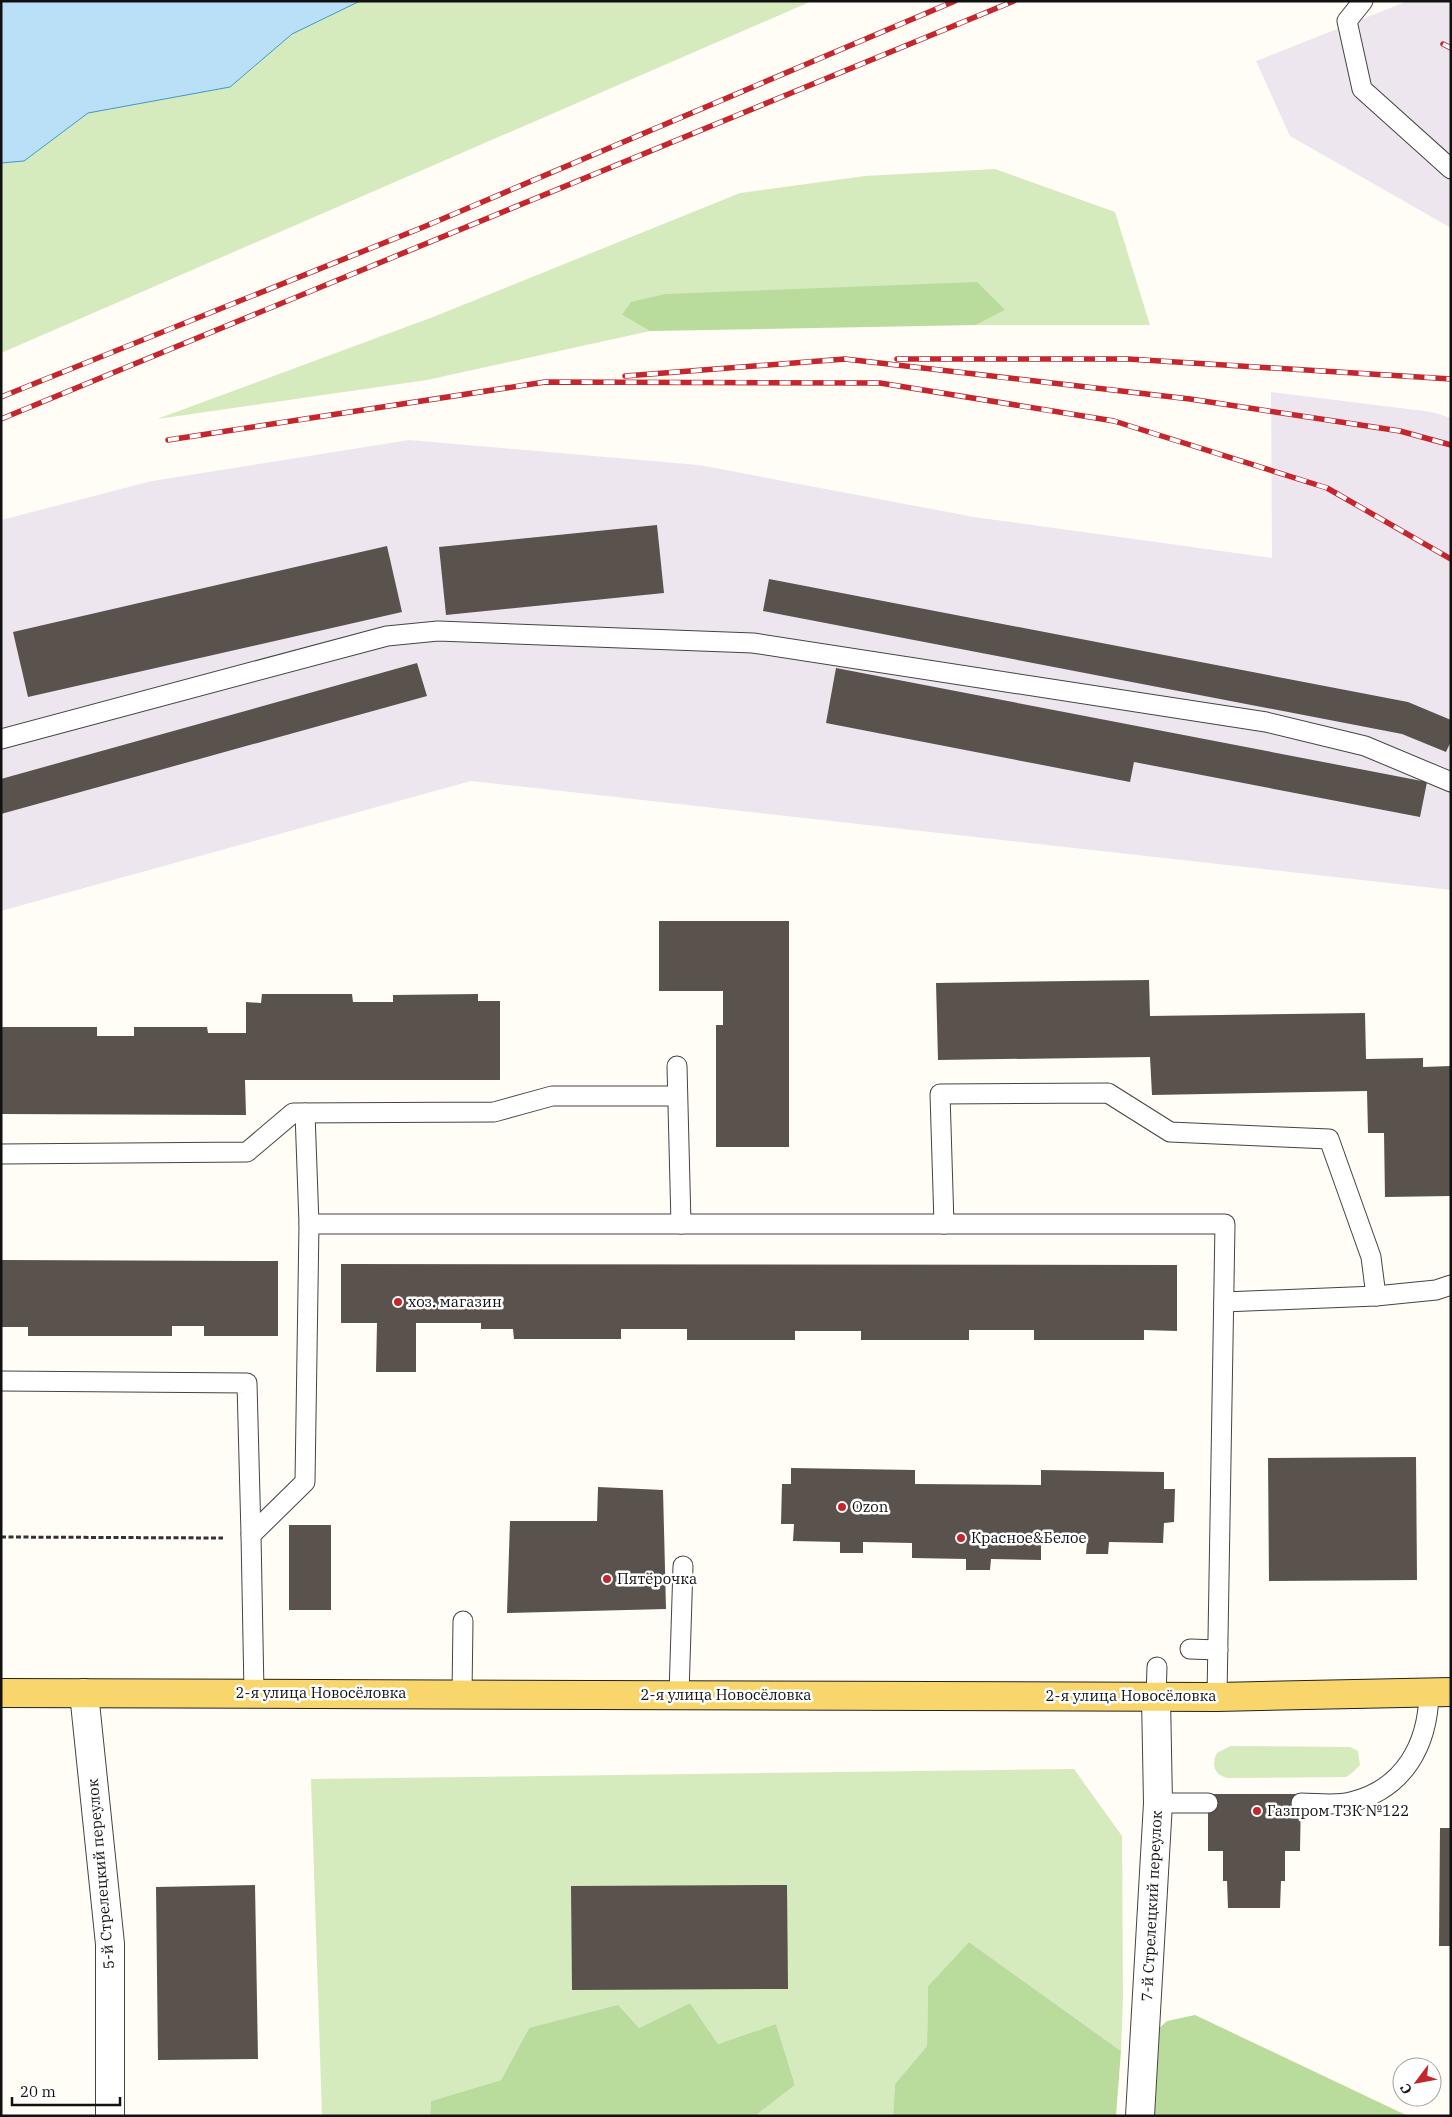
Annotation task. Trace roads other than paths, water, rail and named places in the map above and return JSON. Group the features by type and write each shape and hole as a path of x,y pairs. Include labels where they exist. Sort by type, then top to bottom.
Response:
{"main road":[{"name":"2-я улица Новосёловка","path":"1,1693 254,1692 1217,1697 1440,1692"}],"street":[{"name":"5-й Стрелецкий переулок","path":"84,1693 110,1944 110,2116"},
{"name":"7-й Стрелецкий переулок","path":"1140,2116 1158,1803 1156,1697"}],"lane":[{"path":"1363,1 1347,21 1362,89 1451,169"},
{"path":"1,739 386,636 438,631 753,643 1266,722 1364,746 1451,782"},
{"path":"677,1066 681,1224"},
{"path":"944,1224 940,1094 1108,1093 1170,1132 1329,1139 1371,1257 1376,1296"},
{"path":"1,1154 247,1152 293,1113 494,1112 552,1096 677,1096"},
{"path":"251,1534 305,1482 309,1224 305,1113"},
{"path":"309,1224 1226,1224 1217,1697"},
{"path":"1224,1302 1376,1296 1436,1290 1451,1285"},
{"path":"1,1381 247,1383 254,1692"},
{"path":"680,1694 683,1566"},
{"path":"462,1693 463,1621"},
{"path":"1190,1649 1218,1650"},
{"path":"1156,1697 1157,1667"},
{"path":"1301,1803 1349,1802 1377,1792 1403,1771 1422,1740 1429,1714 1440,1692"},
{"path":"1158,1803 1208,1803"}],"water":[{"path":"1,1 360,1 292,34 230,87 88,113 24,161 1,163"}],"railway":[{"path":"1,397 421,228 955,1"},
{"path":"1,419 1014,1"},
{"path":"1443,44 1451,48"},
{"path":"625,376 845,359 1190,399 1400,431 1451,445"},
{"path":"897,359 1128,359 1451,379"},
{"path":"168,440 545,382 880,383 1114,421 1327,488 1451,559"}],"place":[{"name":"хоз. магазин","path":"398,1302"},
{"name":"Ozon","path":"842,1507"},
{"name":"Красное&Белое","path":"961,1538"},
{"name":"Пятёрочка","path":"607,1579"},
{"name":"Газпром ТЗК №122","path":"1257,1811"}]}
